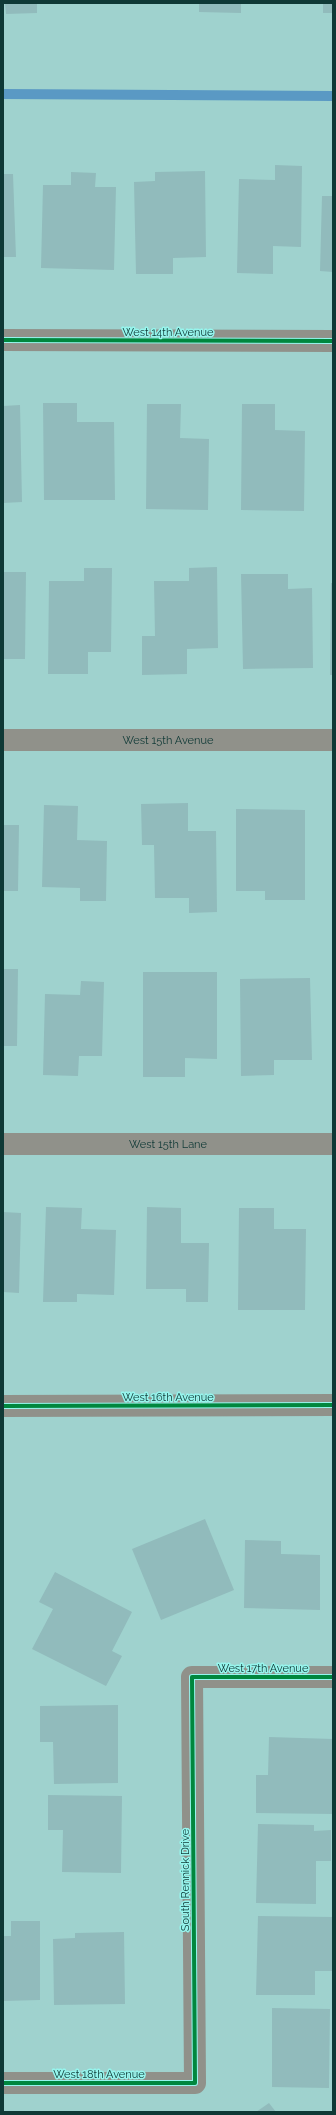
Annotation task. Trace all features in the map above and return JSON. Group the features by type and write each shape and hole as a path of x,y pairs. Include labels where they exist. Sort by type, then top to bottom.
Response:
{"street":[{"name":"West 14th Avenue","path":"3,340 333,341"},
{"name":"West 15th Avenue","path":"3,740 333,740"},
{"name":"West 15th Lane","path":"3,1144 333,1144"},
{"name":"West 16th Avenue","path":"3,1406 333,1405"},
{"name":"West 17th Avenue","path":"192,1677 333,1677"},
{"name":"South Rennick Drive","path":"192,1677 195,2083"},
{"name":"West 18th Avenue","path":"3,2083 195,2083"}],"building":[{"path":"5,3 37,3 37,13 6,14"},
{"path":"199,3 241,3 241,13 199,12"},
{"path":"323,3 333,3 333,13 323,13"},
{"path":"275,165 302,166 301,247 273,246 273,274 237,273 239,179 275,180"},
{"path":"205,171 206,257 173,258 173,274 136,274 134,182 155,181 155,172"},
{"path":"71,172 96,173 95,187 116,187 114,270 41,268 43,185 71,185"},
{"path":"3,174 13,174 16,257 3,257"},
{"path":"322,196 333,196 333,272 320,271"},
{"path":"43,403 77,403 77,422 114,422 115,500 44,500"},
{"path":"147,404 181,404 180,438 209,439 208,510 146,509"},
{"path":"242,404 275,404 275,430 305,431 304,511 241,510"},
{"path":"20,405 22,502 3,503 3,406"},
{"path":"217,567 218,648 187,649 187,674 142,675 142,636 155,636 154,581 189,581 189,568"},
{"path":"84,568 112,568 111,652 88,652 88,674 48,674 49,581 84,581"},
{"path":"3,572 26,572 25,659 3,659"},
{"path":"241,574 288,574 288,589 312,588 313,668 243,669"},
{"path":"331,583 333,583 333,675 330,675"},
{"path":"188,803 188,831 216,831 217,912 189,913 189,898 155,898 154,845 142,845 141,804"},
{"path":"44,805 78,806 77,840 107,841 106,901 80,901 80,888 42,887"},
{"path":"236,809 305,810 305,900 265,900 265,891 236,891"},
{"path":"3,825 19,825 18,891 3,891"},
{"path":"3,969 18,969 17,1046 3,1046"},
{"path":"143,972 217,972 217,1059 185,1058 185,1077 143,1077"},
{"path":"310,978 312,1060 274,1060 274,1075 241,1076 240,979"},
{"path":"81,981 104,982 102,1056 79,1056 78,1076 43,1075 45,994 80,995"},
{"path":"46,1207 82,1208 81,1229 116,1230 114,1295 77,1294 77,1302 43,1302"},
{"path":"147,1207 181,1208 181,1243 209,1243 208,1302 186,1302 186,1289 146,1289"},
{"path":"239,1208 274,1208 274,1229 306,1229 305,1310 238,1310"},
{"path":"3,1212 21,1213 19,1293 3,1292"},
{"path":"205,1519 234,1590 161,1620 132,1549"},
{"path":"245,1540 281,1541 281,1554 320,1555 320,1610 244,1608"},
{"path":"55,1572 132,1612 112,1651 122,1656 106,1686 32,1649 53,1609 39,1602"},
{"path":"118,1705 118,1783 54,1784 53,1742 40,1742 40,1706"},
{"path":"269,1737 333,1739 333,1814 256,1813 256,1775 268,1775"},
{"path":"48,1795 122,1796 121,1873 62,1872 63,1830 48,1830"},
{"path":"258,1824 314,1825 314,1831 331,1830 331,1861 316,1861 316,1904 256,1903"},
{"path":"258,1916 333,1917 333,1971 315,1971 315,1995 256,1995"},
{"path":"11,1921 40,1921 40,2000 3,2001 3,1936 11,1936"},
{"path":"124,1932 125,2004 54,2005 53,1939 75,1938 75,1933"},
{"path":"272,2008 330,2009 329,2088 272,2087"},
{"path":"269,2103 276,2112 256,2112"}],"waterway":[{"path":"3,94 333,96"}],"cycle path":[{"path":"3,340 333,341"},
{"path":"3,1406 333,1405"},
{"path":"3,2083 195,2083 192,1677 333,1677"}]}
